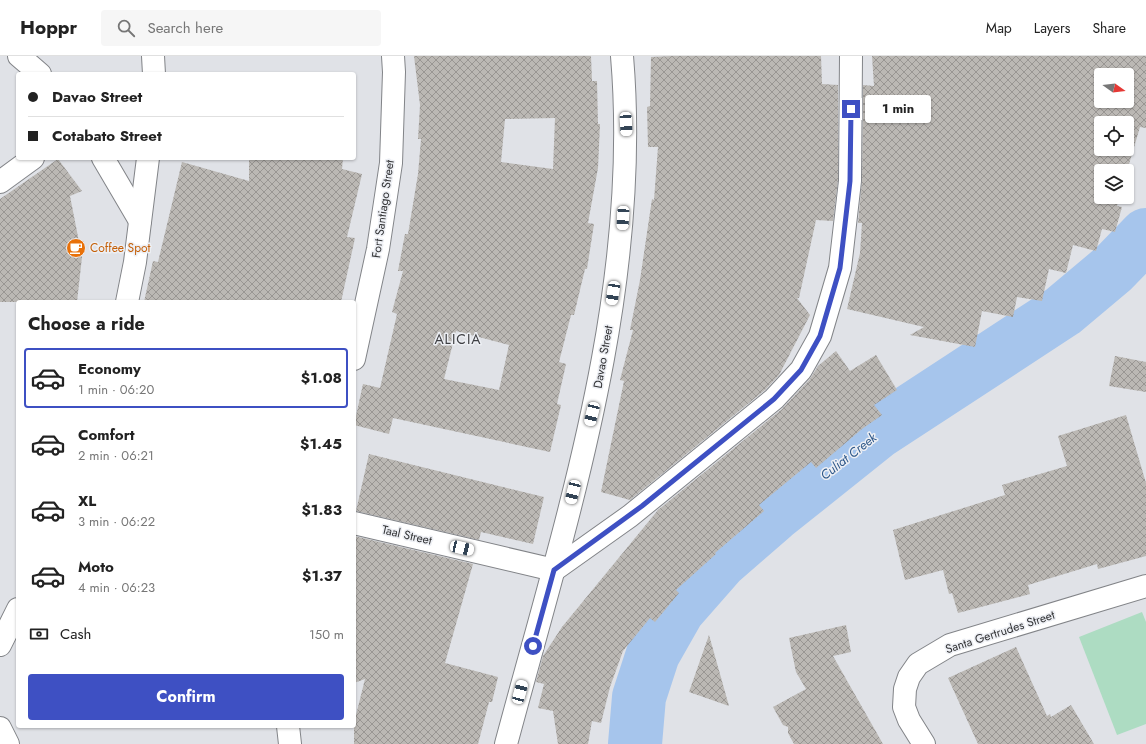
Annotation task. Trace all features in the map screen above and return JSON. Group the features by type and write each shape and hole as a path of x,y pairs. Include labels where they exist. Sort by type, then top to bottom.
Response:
{"street":[{"path":"19,56 38,72"},
{"path":"153,56 154,72"},
{"name":"Fort Santiago Street","path":"356,350 378,249 391,163 394,72 393,56"},
{"name":"Davao Street","path":"506,744 554,570 599,383 622,233 627,139 622,56"},
{"path":"554,570 630,516 774,399 801,370 820,336 840,268 850,181 851,56"},
{"path":"0,182 30,160"},
{"path":"104,160 140,221"},
{"path":"127,300 148,160"},
{"name":"Taal Street","path":"356,523 554,570"},
{"name":"Santa Gertrudes Street","path":"924,744 909,720 904,707 905,688 909,677 918,664 950,646 1146,586"},
{"path":"0,645 16,613"},
{"path":"512,722 523,744"},
{"path":"0,728 8,744"},
{"path":"288,728 290,744"}],"green space":[{"path":"1142,612 1146,622 1146,724 1117,735 1079,637"}],"building":[{"path":"414,56 591,56 592,81 597,81 598,124 600,124 598,168 588,223 594,224 587,269 585,269 574,315 571,315 559,362 566,364 557,404 561,405 550,452 393,418 389,434 356,426 356,416 363,384 380,388 397,314 392,312 403,271 398,271 405,234 408,234 418,174 421,139 418,139 420,105","holes":["555,118 553,169 501,162 505,119","456,331 509,345 499,390 444,379"]},
{"path":"821,56 822,84 838,85 838,180 833,221 816,220 799,298 797,298 810,315 779,375 765,390 630,500 601,492 624,381 620,380 633,330 630,330 640,280 652,199 654,200 658,147 648,147 647,107 650,106 651,57"},
{"path":"872,56 1146,56 1146,128 1140,127 1134,147 1134,116 1094,116 1094,156 1131,156 1129,164 1094,164 1094,204 1118,204 1117,206 1122,207 1115,232 1102,229 1096,251 1073,245 1066,273 1049,269 1042,301 1017,297 1013,317 982,311 975,347 910,335 924,327 847,309 860,253 862,223 858,223 862,181 863,85 874,86"},
{"path":"57,160 59,160 82,191 70,196 82,257 77,300 16,300 16,302 0,302 0,199"},
{"path":"249,160 343,160 342,169 362,174 347,237 355,238 341,300 144,300 153,261 158,262 182,162 249,181"},
{"path":"836,351 850,371 876,355 897,390 874,405 882,415 862,429 816,468 811,462 759,505 764,511 715,553 716,554 676,590 679,593 655,622 650,618 623,651 610,687 601,723 592,721 588,744 558,744 553,711 538,708 544,684 536,682 543,656 562,627 658,510 782,409 810,379 818,366"},
{"path":"1115,356 1146,362 1146,392 1109,386"},
{"path":"1126,415 1146,483 1146,556 1098,569 1097,564 1028,585 1030,594 958,613 952,593 949,594 943,570 905,580 893,530 1005,495 1002,485 1067,466 1058,436"},
{"path":"369,454 544,497 533,544 481,532 479,540 356,511"},
{"path":"356,536 473,564 445,663 498,677 492,702 489,702 478,744 354,744 356,715 365,679 356,682"},
{"path":"846,625 851,652 833,656 883,744 794,744 788,733 788,727 783,725 773,707 806,689 796,672 789,638"},
{"path":"709,635 729,706 689,692"},
{"path":"1016,647 1047,716 1050,714 1051,717 1071,705 1094,744 978,744 948,678"}],"waterway":[{"name":"Culiat Creek","path":"635,744 639,697 653,654 678,610 721,561 774,515 878,432 1063,311 1113,269 1146,235"}],"place":[{"name":"Coffee Spot","path":"76,248"}],"district":[{"name":"ALICIA","path":"458,339"}],"route":[{"path":"533,646 554,570 630,516 774,399 801,370 820,336 840,268 850,181 851,109"}]}
